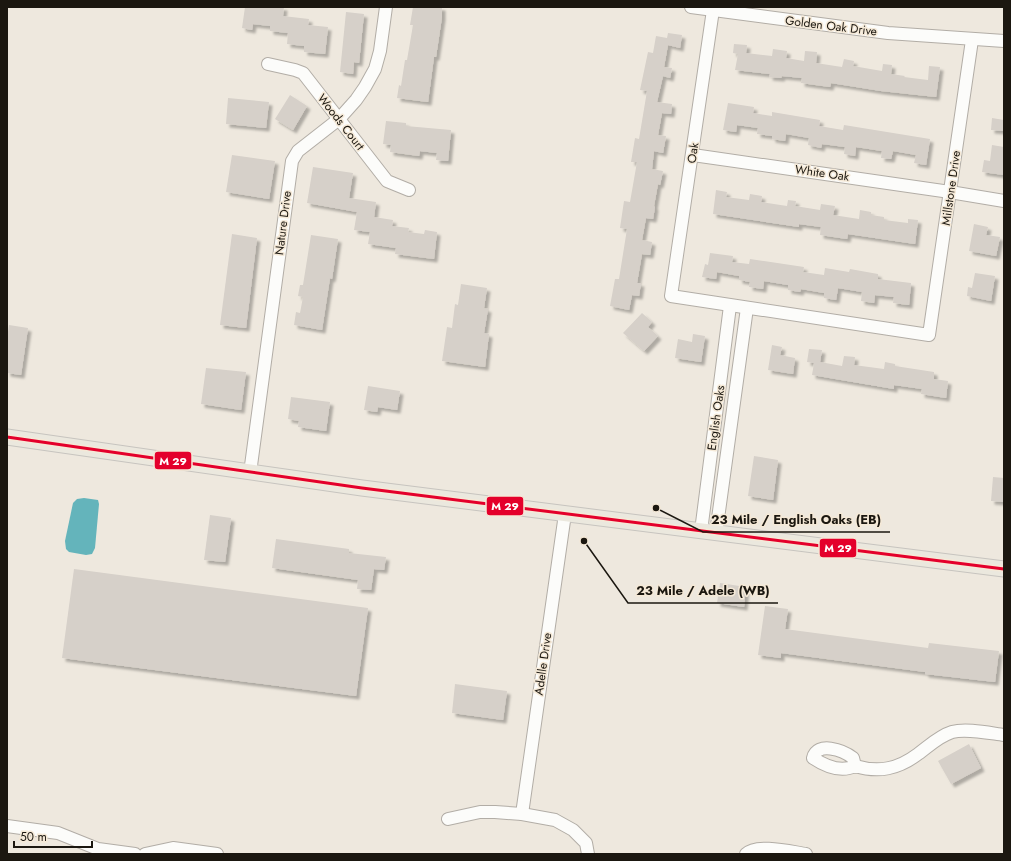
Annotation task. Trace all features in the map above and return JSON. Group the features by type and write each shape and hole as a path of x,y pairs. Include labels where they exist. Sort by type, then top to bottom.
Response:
{"main road":[{"path":"7,437 250,473 1004,569"}],"street":[{"name":"Nature Drive","path":"250,473 292,161 298,151 339,119 356,100 375,69 380,51 386,7"},
{"name":"Golden Oak Drive","path":"691,7 888,33 972,40 1004,41"},
{"name":"Oak","path":"713,10 693,155 671,296 730,306"},
{"name":"Millstone Drive","path":"747,308 929,336 972,40"},
{"name":"Woods Court","path":"268,64 303,73 387,181 409,190"},
{"name":"White Oak","path":"693,155 1004,201"},
{"path":"730,306 747,308"},
{"name":"English Oaks","path":"701,531 730,306"},
{"name":"English Oaks","path":"716,533 747,308"},
{"name":"Adelle Drive","path":"522,814 565,514"},
{"path":"855,766 853,758 833,749 824,748 817,750 812,758 822,764 841,769 848,769 855,766 876,770 903,763 917,755 938,739 951,733 959,731 1004,735"},
{"path":"448,819 480,812 495,812 522,814 555,820 564,824 580,837 586,844 588,854"},
{"path":"7,826 58,833 98,849 135,854"},
{"path":"145,854 173,848 217,854"},
{"path":"747,853 764,848 806,854"}],"water":[{"path":"84,498 98,500 99,504 95,548 92,554 86,555 69,552 66,549 65,541 73,503 77,499"}],"building":[{"path":"245,7 284,7 283,16 309,19 308,25 328,27 325,54 304,52 304,46 287,44 288,33 270,31 270,26 253,24 252,30 242,28"},
{"path":"413,7 442,7 442,17 436,57 434,57 428,102 397,98 399,85 401,86 405,60 407,60 413,25 410,25"},
{"path":"346,12 364,14 359,63 354,62 353,74 340,72"},
{"path":"668,33 682,35 680,48 668,45 664,67 672,68 670,78 663,76 657,102 672,104 671,114 662,113 658,135 666,136 663,153 654,151 652,169 663,171 660,185 658,184 653,219 646,218 642,240 652,242 650,255 642,254 637,283 641,283 639,296 632,295 629,310 610,306 615,279 619,279 627,229 620,228 624,201 630,202 637,162 631,162 635,138 639,139 647,91 640,90 648,52 653,53 656,36 667,38"},
{"path":"734,44 747,45 746,53 772,56 773,49 787,51 786,58 804,61 805,51 817,52 816,63 842,67 844,59 854,61 853,66 882,71 883,64 892,65 891,74 928,80 929,66 940,67 936,97 881,91 831,83 830,87 801,83 802,78 782,76 781,78 769,77 770,74 735,70 738,54 733,53"},
{"path":"290,95 307,106 293,130 275,119"},
{"path":"228,98 269,102 266,128 226,124"},
{"path":"728,103 754,107 753,113 772,116 772,112 820,120 819,126 843,130 844,125 930,139 926,165 914,163 916,155 893,151 891,159 881,158 882,151 856,147 855,156 844,154 845,147 822,144 821,148 808,145 809,138 786,134 785,141 772,139 772,136 757,134 758,128 737,125 736,132 723,130"},
{"path":"992,118 1004,120 1004,131 991,130"},
{"path":"386,121 406,123 406,126 451,130 448,161 436,160 437,153 420,151 419,156 390,152 391,145 383,144"},
{"path":"992,145 1004,147 1004,175 982,172 984,160 990,161"},
{"path":"232,155 275,161 269,199 226,192"},
{"path":"313,167 353,173 349,198 376,202 374,217 393,220 392,226 409,228 408,232 424,234 425,230 437,232 434,259 395,254 396,248 368,244 370,232 354,230 357,212 307,203"},
{"path":"716,190 727,192 726,197 749,200 750,194 762,196 761,202 787,206 788,200 796,201 795,206 820,210 821,204 835,206 833,215 859,219 860,210 871,212 871,215 884,217 884,220 908,223 908,219 918,220 915,244 848,234 847,239 820,235 821,227 799,224 799,227 713,214"},
{"path":"974,224 988,227 986,235 1000,237 996,256 969,251"},
{"path":"232,234 257,238 246,328 220,325"},
{"path":"311,235 338,239 322,330 294,325 296,312 300,313 303,297 298,296 300,285 303,285"},
{"path":"710,253 733,256 732,262 749,264 750,259 804,267 803,272 824,275 825,268 849,272 850,269 878,274 878,279 911,283 909,305 893,303 894,297 875,295 874,303 861,301 862,292 838,288 836,300 824,298 824,293 801,289 800,292 788,290 788,285 764,281 763,289 749,287 750,282 739,280 739,276 717,272 716,279 702,277 705,264 708,265"},
{"path":"975,273 995,276 991,301 967,296 968,287 972,288"},
{"path":"461,284 487,288 484,308 488,309 484,333 489,334 485,367 442,361 447,327 452,328 455,304 458,305"},
{"path":"642,313 652,322 648,327 658,336 644,351 623,333"},
{"path":"9,325 28,328 21,375 7,373 7,339"},
{"path":"693,334 705,336 701,362 675,358 678,339 692,342"},
{"path":"772,345 782,347 780,355 795,358 793,374 768,370"},
{"path":"809,349 822,350 820,362 842,366 844,356 855,357 854,365 884,369 885,362 895,364 895,366 934,372 934,379 948,381 946,398 921,394 922,389 894,385 894,389 812,375 814,363 807,362"},
{"path":"206,368 246,372 241,410 201,404"},
{"path":"368,386 400,391 397,410 378,407 377,412 364,410"},
{"path":"291,397 330,402 326,431 298,427 299,421 288,419"},
{"path":"754,456 778,460 773,500 748,496"},
{"path":"993,477 1004,478 1004,502 991,501"},
{"path":"210,515 231,518 225,562 204,560"},
{"path":"276,539 349,549 349,553 386,557 384,570 374,569 371,590 357,589 358,580 272,568"},
{"path":"74,569 368,608 356,696 62,658"},
{"path":"720,583 746,587 744,607 717,603"},
{"path":"765,606 788,609 785,629 928,648 929,643 999,651 995,682 925,674 925,672 781,653 781,658 758,655"},
{"path":"455,684 507,691 503,720 452,713"},
{"path":"969,744 981,768 951,784 938,761"}],"transit line":[{"path":"7,437 362,488 1004,569"}],"place":[{"name":"23 Mile / English Oaks (EB)","path":"656,508"},
{"name":"23 Mile / Adele (WB)","path":"584,541"}]}
